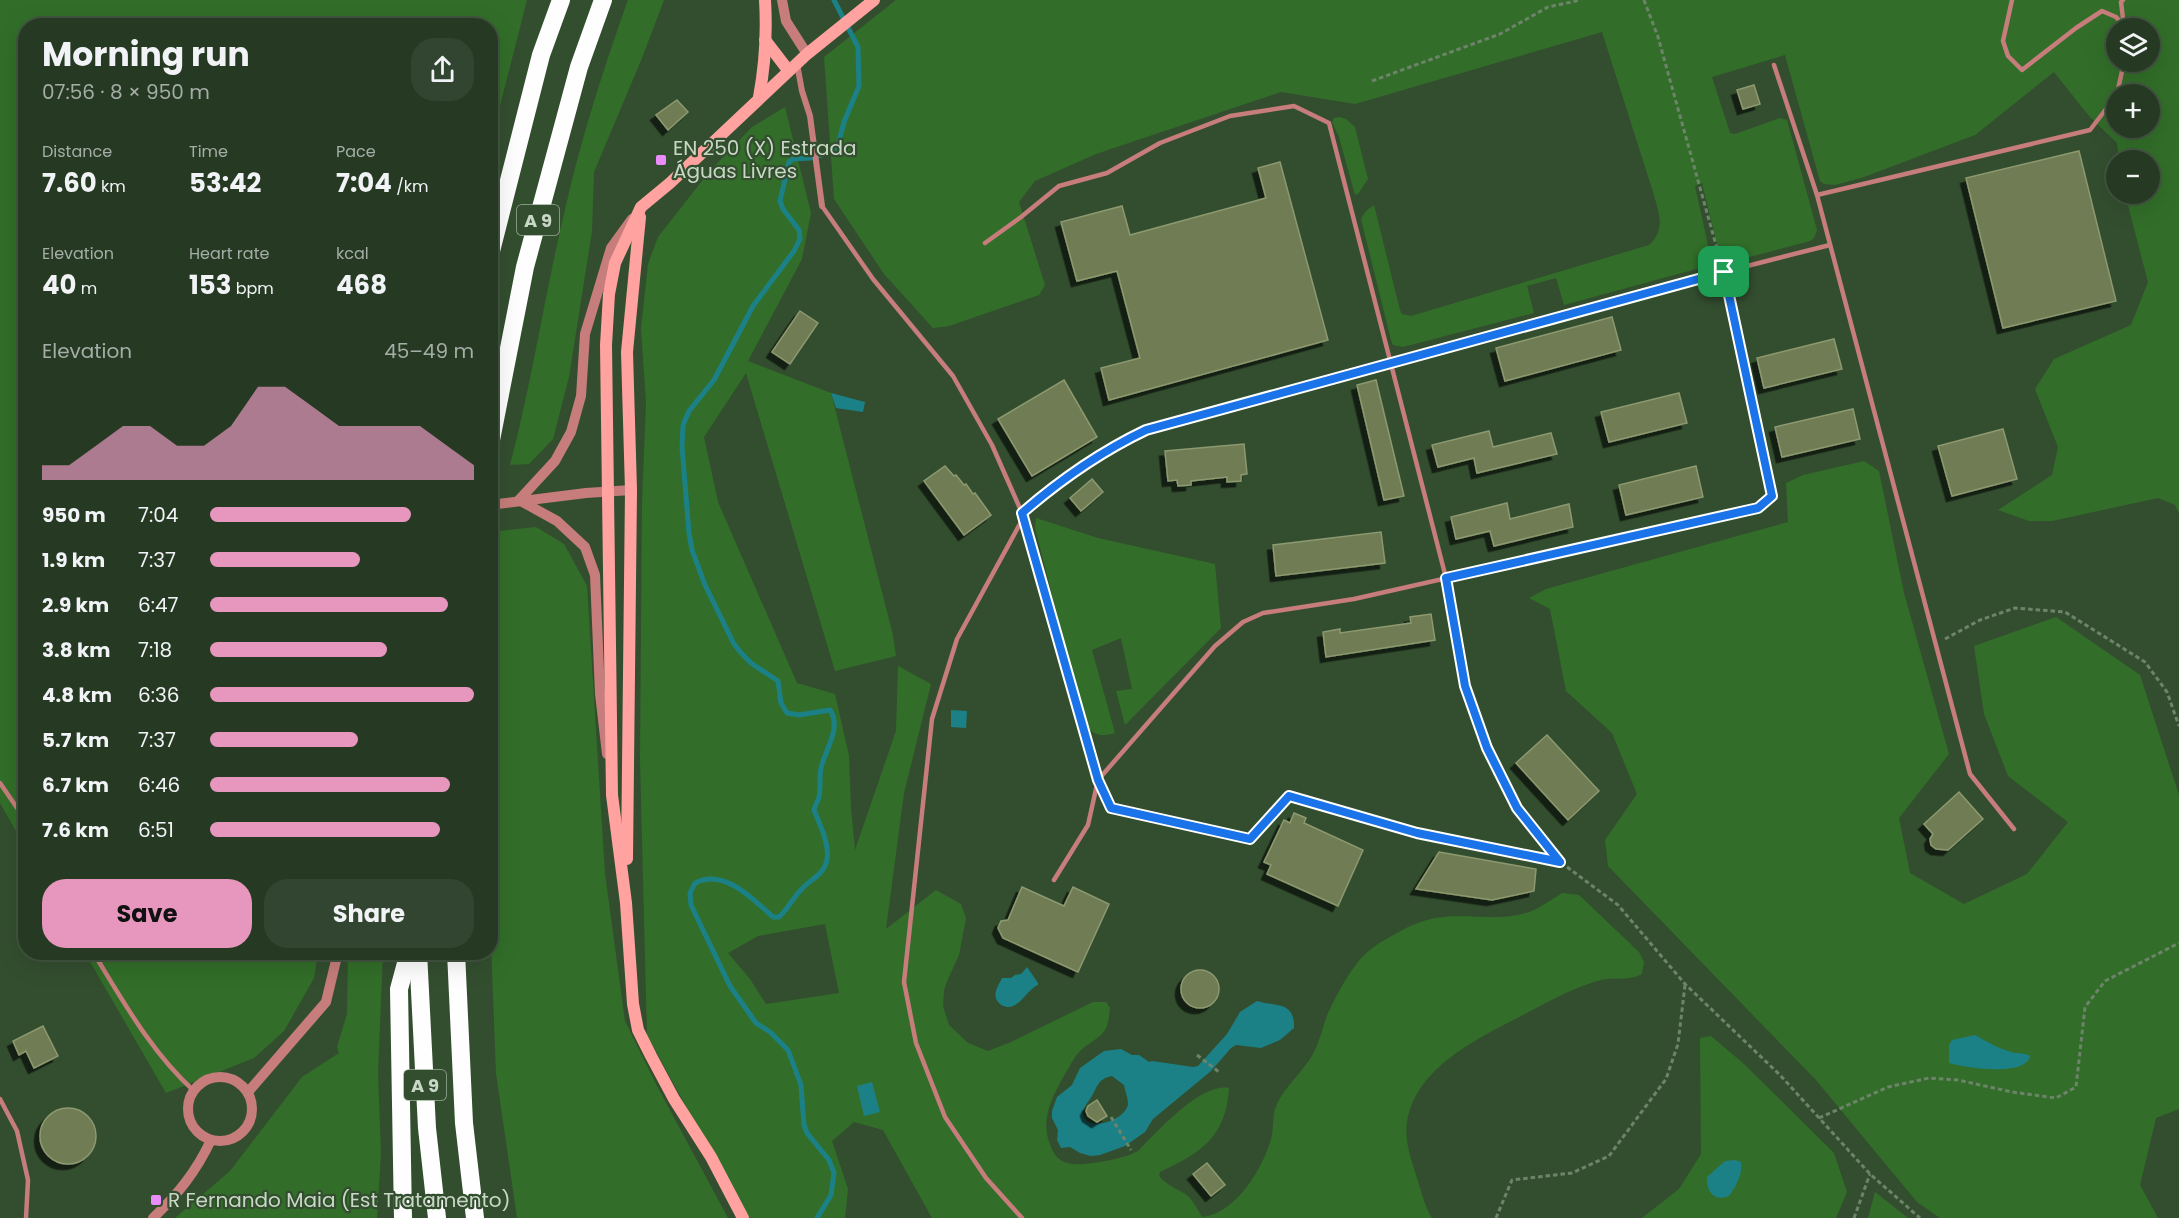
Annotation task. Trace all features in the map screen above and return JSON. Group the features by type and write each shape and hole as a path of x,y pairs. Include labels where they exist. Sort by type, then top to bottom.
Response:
{"highway":[{"name":"A 9","path":"498,224 542,55 561,0"},
{"name":"A 9","path":"498,405 525,267 579,67 603,0"},
{"path":"403,1218 399,989 407,960"},
{"name":"A 9","path":"418,960 427,1128 437,1218"},
{"name":"A 9","path":"456,960 464,1124 475,1218"}],"main road":[{"path":"759,98 764,72 765,0"},
{"path":"743,1218 711,1156 674,1099 638,1030 633,1004 626,903 612,795 606,345 609,294 615,263 641,207 670,183 807,54 874,0"},
{"path":"765,40 793,67"},
{"path":"626,903 631,490 627,352 641,207"}],"street":[{"path":"782,0 786,21 807,54"},
{"path":"793,67 810,116 822,206"},
{"path":"519,500 555,461 571,432 581,396 585,334 611,248 641,207"},
{"path":"498,504 631,490"},
{"path":"519,500 557,521 585,547 595,575 600,694 612,795"},
{"path":"248,1092 326,1002 336,960"},
{"path":"211,1078 232,1079 248,1092 253,1113 243,1133 222,1142 202,1136 195,1129 190,1120 189,1100 201,1083 211,1078"},
{"path":"153,1218 179,1192 201,1161 211,1140"}],"lane":[{"path":"2012,0 2003,41 2008,56 2022,70 2102,11 2117,18"},
{"path":"2123,0 2121,2 2123,18"},
{"path":"1774,65 1817,195 1970,774 2014,829"},
{"path":"985,243 1059,186 1107,173 1160,144 1230,117 1294,106 1329,123 1446,578 1465,686 1487,748 1517,808 1560,862"},
{"path":"1817,195 2090,130 2106,109"},
{"path":"822,206 873,279 953,376 992,445 1022,513 1098,780 1111,808 1250,839 1289,796 1417,833 1560,862"},
{"path":"1022,1218 986,1178 945,1117 916,1043 904,982 932,719 957,639 1021,522 1022,513 1078,467 1113,445 1146,430 1830,244"},
{"path":"1054,880 1088,825 1098,780 1215,646 1243,622 1263,613 1354,599 1758,508 1772,496 1724,272"},
{"path":"0,783 18,809"},
{"path":"98,960 135,1020 175,1074 194,1091"},
{"path":"0,1099 18,1131 28,1180 26,1218"}],"path":[{"path":"1372,81 1500,34 1548,7 1581,0"},
{"path":"1644,0 1658,37 1724,272"},
{"path":"1936,644 1980,620 2015,608 2065,612 2145,662 2168,692 2179,726"},
{"path":"1560,862 1581,880 1618,905 1685,984 1780,1075 1869,1174 1920,1218"},
{"path":"1820,1119 1888,1087 1929,1078 1958,1080 2012,1092 2056,1098 2076,1087 2085,1007 2105,981 2179,943"},
{"path":"1496,1218 1512,1180 1572,1173 1609,1156 1666,1079 1678,1044 1685,984"},
{"path":"1197,1055 1219,1072"},
{"path":"1111,1117 1131,1150"},
{"path":"1854,1218 1869,1174"}],"green space":[{"path":"0,0 527,0 498,114 498,18 18,18 18,835 0,803"},
{"path":"628,0 664,0 594,172 592,231 569,377 553,439 529,464 510,465 570,187 593,106"},
{"path":"896,0 2179,0 2179,513 2175,505 2158,498 2052,521 2029,521 1998,510 2052,475 2058,447 2035,389 2054,359 2131,325 2148,282 2128,204 2160,204 2160,150 2118,150 2117,143 2112,138 2160,138 2160,84 2106,84 2106,132 2089,116 2054,72 1975,135 1864,177 1835,185 1824,184 1820,181 1785,55 1712,77 1730,133 1735,134 1780,118 1787,120 1817,230 1814,238 1727,263 1719,252 1702,183 1695,186 1709,250 1700,268 1564,305 1556,278 1527,286 1534,313 1403,347 1393,345 1391,340 1361,219 1374,205 1400,310 1402,314 1411,316 1649,245 1658,234 1660,222 1658,209 1602,32 1355,104 1281,92 1096,154 1035,181 1019,202 1045,285 1039,295 949,326 933,328 884,274 834,199 824,57"},
{"path":"785,107 811,213 802,259 748,361 831,393 893,635 896,656 835,671 746,373 704,437 718,502 797,683 835,694 849,756 855,850 896,731 898,666 931,684 904,793 886,929 936,890 961,904 966,918 959,955 944,990 943,1006 949,1025 968,1043 988,1051 1093,1002 1106,1002 1110,1008 1105,1030 1076,1056 1060,1083 1049,1109 1046,1127 1048,1137 1051,1147 1060,1160 1079,1164 1091,1163 1132,1154 1193,1100 1218,1088 1229,1088 1223,1120 1216,1132 1199,1150 1160,1172 1159,1176 1188,1196 1202,1217 1214,1214 1237,1198 1256,1174 1272,1135 1277,1104 1314,1052 1328,1013 1349,974 1365,955 1381,942 1412,925 1436,918 1501,917 1527,913 1562,893 1579,895 1639,952 1644,962 1642,974 1629,978 1596,981 1549,1001 1467,1046 1435,1071 1422,1086 1413,1103 1407,1122 1406,1136 1425,1203 1432,1218 932,1218 883,1130 854,1122 832,1141 848,1189 845,1218 747,1218 647,1035 640,761 642,503 646,403 641,329 648,264 658,237 709,172 752,127","holes":["825,924 839,993 766,1004 750,979 728,953 758,936"]},
{"path":"1340,117 1355,127 1368,179 1355,195 1339,137 1332,122 1334,118"},
{"path":"1864,461 1879,471 1904,593 1949,754 1899,818 1910,873 1964,904 2027,874 2068,822 2008,776 1984,714 1974,646 2056,617 2140,675 2179,795 2179,1109 2156,1118 2140,1185 2158,1218 1940,1218 1917,1202 1816,1080 1608,866 1605,840 1637,794 1612,733 1566,691 1550,609 1529,598 1546,589 1788,522 1786,483 1803,475"},
{"path":"1036,518 1098,538 1215,564 1221,628 1125,725 1116,691 1132,689 1121,638 1092,650 1115,733 1098,734 1085,724 1035,528"},
{"path":"536,527 564,544 587,586 605,874 625,1021 728,1218 517,1218 496,1073 492,960 498,960 499,531"},
{"path":"89,960 317,960 314,978 284,1031 254,1058 166,1093"},
{"path":"348,960 383,960 378,1072 381,1153 377,1218 175,1218 230,1171 302,1077 339,1053 337,1047 347,1014"},
{"path":"1711,1036 1744,1064 1834,1153 1847,1192 1836,1218 1642,1218 1679,1189 1701,1154 1700,1038"},
{"path":"1875,1192 1908,1218 1868,1218"}],"water":[{"path":"831,393 865,402 863,412 836,408"},
{"path":"951,710 967,711 966,728 951,727"},
{"path":"1027,967 1038,985 1011,1007 1000,1004 995,994 1002,978 1011,978 1021,974"},
{"path":"1257,1001 1283,1007 1291,1013 1294,1028 1280,1040 1261,1048 1236,1045 1231,1048 1211,1071 1153,1119 1145,1132 1125,1146 1091,1156 1070,1147 1061,1148 1057,1140 1058,1130 1052,1118 1052,1111 1057,1097 1072,1085 1080,1068 1104,1051 1121,1049 1132,1055 1139,1055 1149,1062 1198,1066 1227,1034 1240,1012","holes":["1112,1076 1124,1085 1128,1104 1121,1115 1099,1124 1086,1120 1083,1110 1102,1080"]},
{"path":"1975,1035 2002,1049 2030,1056 2026,1063 2007,1069 1981,1069 1949,1063 1949,1045 1952,1040"},
{"path":"872,1082 880,1112 864,1116 857,1086"},
{"path":"70,1108 78,1111 89,1120 96,1132 94,1147 89,1154 76,1163 63,1164 52,1158 44,1148 41,1135 43,1123 52,1113","holes":["69,1119 80,1124 84,1134 81,1146 67,1152 55,1145 52,1132 57,1123"]},
{"path":"1725,1161 1741,1162 1740,1175 1736,1184 1729,1196 1715,1197 1708,1187 1707,1177"}],"building":[{"path":"1754,85 1760,104 1743,109 1737,90"},
{"path":"677,100 688,112 668,130 656,115"},
{"path":"2079,151 2116,301 2003,328 1966,178"},
{"path":"1280,162 1328,340 1109,400 1101,368 1140,358 1117,271 1077,281 1061,222 1122,206 1130,235 1266,198 1258,168"},
{"path":"800,311 818,323 790,364 772,352"},
{"path":"1612,317 1621,350 1505,381 1496,348"},
{"path":"1834,339 1842,369 1764,388 1757,358"},
{"path":"1064,380 1097,437 1032,476 998,419"},
{"path":"1376,380 1404,496 1384,500 1357,385"},
{"path":"1679,393 1687,423 1609,442 1601,412"},
{"path":"1853,409 1860,439 1782,457 1775,427"},
{"path":"2003,429 2017,479 1952,496 1938,446"},
{"path":"1489,431 1493,447 1551,433 1557,454 1477,473 1474,458 1438,467 1432,445"},
{"path":"1244,444 1247,474 1241,475 1241,481 1227,482 1227,477 1191,481 1191,485 1178,486 1177,480 1168,481 1165,451"},
{"path":"945,466 964,485 966,484 973,494 975,493 991,515 964,535 924,481"},
{"path":"1696,466 1703,497 1626,515 1619,485"},
{"path":"1092,479 1103,492 1081,511 1070,498"},
{"path":"1507,503 1510,519 1569,504 1573,527 1494,546 1490,531 1456,539 1451,517"},
{"path":"1381,532 1385,563 1276,576 1273,545"},
{"path":"1431,614 1435,640 1326,657 1323,632 1340,629 1340,633 1411,623 1410,617"},
{"path":"1547,735 1599,791 1568,820 1516,763"},
{"path":"1959,792 1983,819 1948,850 1936,849 1931,845 1930,839 1933,834 1924,824"},
{"path":"1294,813 1306,818 1304,823 1363,850 1338,906 1267,874 1271,865 1264,862 1284,820 1290,823"},
{"path":"1439,852 1536,869 1534,891 1492,900 1416,889"},
{"path":"1022,887 1064,906 1073,887 1109,904 1078,972 1003,938 998,928 1001,921 1008,920"},
{"path":"1200,970 1213,976 1219,989 1213,1002 1200,1008 1187,1002 1181,989 1187,976"},
{"path":"43,1026 58,1056 34,1068 26,1051 19,1055 13,1041"},
{"path":"1097,1100 1107,1116 1097,1122 1088,1116 1086,1111 1088,1106"},
{"path":"68,1108 79,1110 88,1116 94,1125 96,1136 94,1147 88,1156 79,1162 68,1164 57,1162 48,1156 42,1147 40,1136 42,1125 48,1116 57,1110"},
{"path":"1207,1163 1225,1185 1211,1196 1193,1174"}],"waterway":[{"path":"817,1218 831,1195 834,1173 829,1160 807,1133 804,1125 801,1085 788,1050 770,1032 756,1023 730,986 691,905 690,893 695,883 706,879 717,879 747,894 773,917 779,917 802,888 821,872 827,858 826,841 814,810 820,794 821,768 832,739 833,717 830,710 799,715 787,713 781,703 778,681 751,663 734,644 705,585 692,550 682,447 683,425 689,411 714,380 753,306 794,251 800,239 799,230 783,209 780,201 789,162 793,159 810,158 829,153 838,145 844,122 859,86 858,47 834,0"}],"place":[{"name":"EN 250 (X) Estrada Águas Livres","path":"661,160"},
{"name":"R Fernando Maia (Est Tratamento)","path":"156,1200"}],"route":[{"path":"1724,272 1772,496 1758,508 1446,578 1465,686 1487,748 1517,808 1560,862 1417,833 1289,796 1250,839 1111,808 1098,780 1022,513 1034,502 1078,467 1113,445 1146,430 1724,272"}]}
